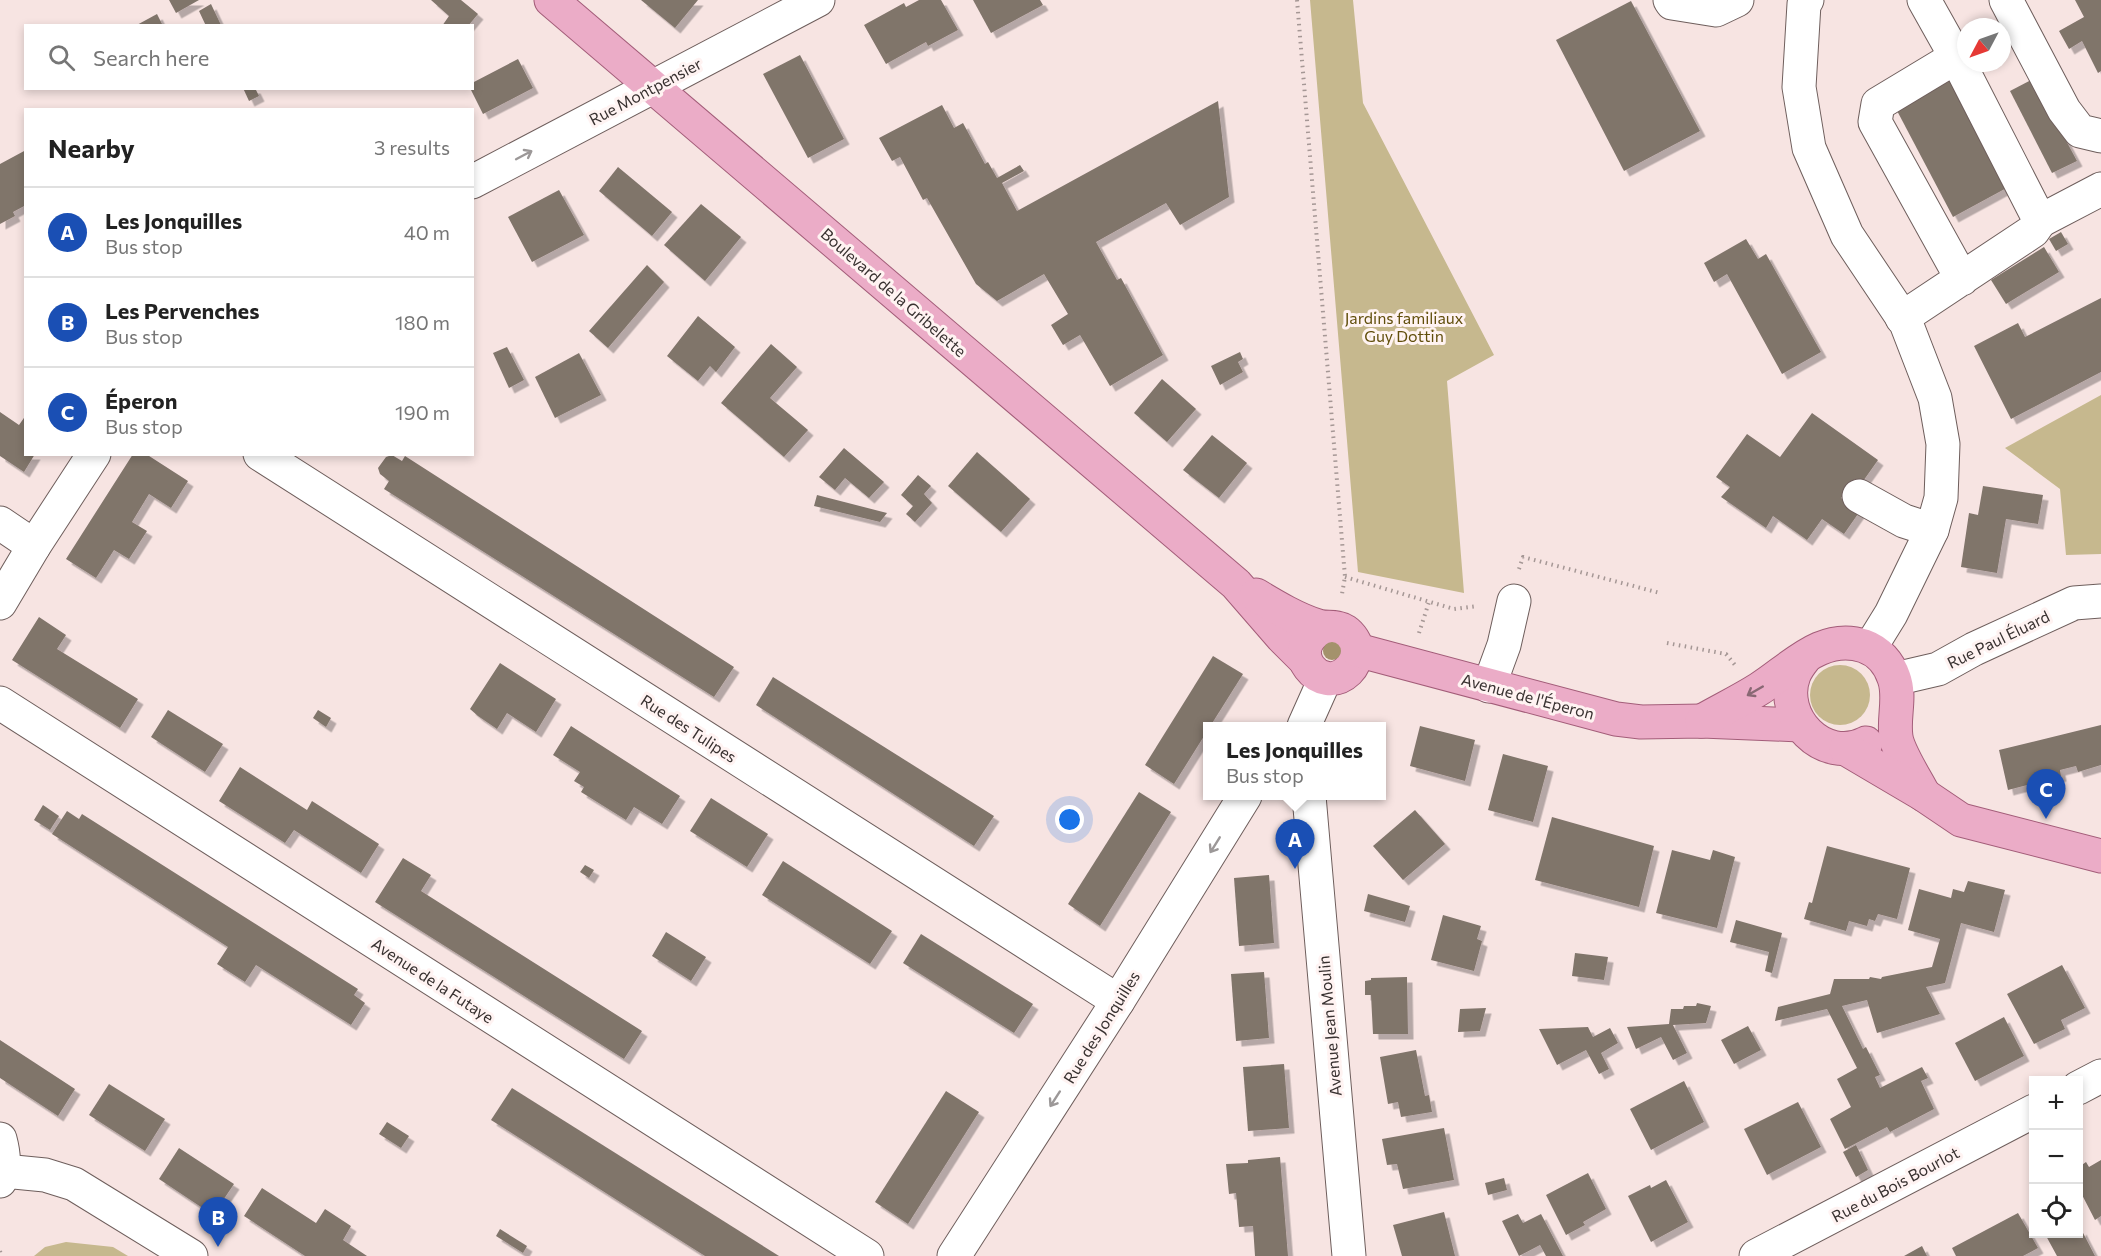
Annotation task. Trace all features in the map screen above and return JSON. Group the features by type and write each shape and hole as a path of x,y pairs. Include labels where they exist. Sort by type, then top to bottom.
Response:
{"main road":[{"name":"Boulevard de la Gribelette","path":"551,0 1236,584 1312,668"},
{"name":"Boulevard de la Gribelette","path":"1236,584 1292,616 1328,627"},
{"path":"1328,627 1343,629 1350,635 1357,650 1352,668 1338,678 1312,668 1304,649 1313,632 1328,627"},
{"name":"Avenue de l'Éperon","path":"1702,721 1758,690 1818,648 1834,642 1852,642 1870,648"},
{"path":"1804,659 1794,674 1790,692 1792,709 1800,725 1812,738 1828,746 1846,748 1862,746 1876,738 1887,726 1894,712 1898,695 1895,679 1889,667 1881,656 1870,648"},
{"name":"Avenue de l'Éperon","path":"1357,650 1616,719 1641,722 1702,721 1800,725"},
{"path":"1894,712 1896,740 1924,795"},
{"path":"1846,748 1961,820 2101,856"}],"street":[{"name":"Rue Montpensier","path":"474,181 819,0"},
{"path":"1670,0 1672,3 1716,10 1737,0"},
{"path":"1924,0 1956,57 2040,221"},
{"path":"2006,0 2064,110 2080,131 2101,136"},
{"path":"1800,1 1799,87 1809,148 1847,235 1902,318 1935,398 1943,444 1941,498 1932,530 1891,614 1870,648"},
{"path":"1956,57 1878,104 1875,122 1962,279"},
{"path":"1902,318 2033,231 2040,221 2101,189"},
{"path":"0,603 93,456"},
{"name":"Rue des Tulipes","path":"263,456 1118,1001"},
{"path":"1860,496 1904,521 1932,530"},
{"path":"0,523 34,546"},
{"path":"1489,686 1503,645 1514,601"},
{"name":"Rue Paul Éluard","path":"1895,679 1938,669 1974,649 2074,603 2101,601"},
{"path":"1305,722 1321,688 1312,668"},
{"name":"Avenue de la Futaye","path":"0,703 867,1256"},
{"name":"Rue des Jonquilles","path":"954,1256 1118,1001 1242,800"},
{"name":"Avenue Jean Moulin","path":"1309,800 1349,1256"},
{"path":"2083,1086 2101,1076"},
{"name":"Rue du Bois Bourlot","path":"1756,1256 2029,1115"},
{"path":"1,1164 74,1184 191,1256"}],"path":[{"path":"1297,0 1345,577 1328,627"},
{"path":"1345,577 1454,609 1514,601 1513,586 1522,557 1660,593"},
{"path":"1667,643 1726,654 1758,690"},
{"path":"0,1251 1,1256"}],"green space":[{"name":"Jardins familiaux Guy Dottin","path":"1310,0 1353,0 1363,103 1494,355 1447,381 1464,593 1358,572"},
{"path":"2101,395 2101,554 2066,555 2060,489 2005,448"},
{"path":"1834,665 1846,665 1857,670 1865,678 1870,695 1868,707 1857,720 1846,725 1834,725 1823,720 1815,712 1810,701 1810,689 1815,678 1823,670"},
{"path":"66,1242 113,1247 128,1256 34,1256 45,1247"}],"building":[{"path":"169,0 199,0 176,13"},
{"path":"431,0 461,0 478,14 470,24 443,24 449,16"},
{"path":"641,0 698,0 675,28"},
{"path":"919,0 941,0 958,30 928,46 926,42 886,64 864,25 904,3 906,7"},
{"path":"973,0 1040,0 1043,5 991,33"},
{"path":"2075,0 2101,0 2101,71 2098,73 2082,41 2069,49 2059,31 2084,17"},
{"path":"1631,1 1700,131 1624,171 1556,40"},
{"path":"211,4 221,24 205,24 199,11"},
{"path":"157,14 162,24 139,24"},
{"path":"800,55 844,139 808,158 763,74"},
{"path":"518,59 533,88 483,114 471,90 474,90 474,82"},
{"path":"1953,73 2012,185 1953,217 1894,105"},
{"path":"2033,79 2077,161 2052,173 2010,91"},
{"path":"244,90 256,90 259,96 249,101"},
{"path":"1218,101 1229,197 1180,225 1166,203 1096,242 1117,280 1121,278 1163,355 1110,386 1080,335 1063,345 1051,325 1068,314 1044,274 997,301 976,284 927,198 923,200 900,157 892,161 879,138 942,105 954,128 963,123 985,164 988,162 997,178 1020,165 1024,171 1002,183 1017,211"},
{"path":"24,151 24,206 13,212 15,216 0,224 0,164"},
{"path":"618,167 672,212 652,236 599,191"},
{"path":"559,190 584,235 532,262 508,217"},
{"path":"701,204 741,237 705,281 664,245"},
{"path":"2061,232 2068,244 2056,251 2049,239"},
{"path":"1746,239 1758,259 1766,254 1821,352 1782,374 1727,274 1714,282 1704,263"},
{"path":"2044,247 2059,272 2006,304 1991,280"},
{"path":"647,265 664,282 608,348 589,331"},
{"path":"2101,298 2101,372 2011,419 1974,346 2018,323 2025,337"},
{"path":"698,316 735,347 716,372 710,366 698,381 667,356"},
{"path":"771,344 797,367 770,398 808,430 784,457 721,403"},
{"path":"507,347 524,380 509,388 493,353"},
{"path":"1240,352 1243,359 1238,362 1243,372 1220,385 1211,366"},
{"path":"579,353 601,395 555,418 535,377"},
{"path":"1162,379 1196,409 1167,442 1134,413"},
{"path":"0,412 19,425 24,418 24,456 34,456 24,472 0,456"},
{"path":"1812,413 1878,460 1861,484 1855,479 1841,498 1860,511 1844,534 1822,519 1807,540 1773,516 1766,528 1721,497 1730,487 1716,477 1747,434 1780,457"},
{"path":"1212,435 1247,463 1219,498 1183,470"},
{"path":"844,448 884,482 869,498 845,478 835,490 819,477"},
{"path":"977,452 1030,499 1001,532 948,486"},
{"path":"132,456 149,456 188,481 171,508 149,494 132,522 147,531 129,559 114,550 96,578 66,559"},
{"path":"394,456 402,461 405,456 734,667 714,697 384,489 389,481 380,474 378,468 386,457"},
{"path":"918,475 931,486 924,494 932,503 915,522 906,514 913,506 901,495"},
{"path":"1983,486 2043,495 2038,524 2006,519 1997,573 1961,567 1969,513 1978,515"},
{"path":"817,495 887,513 880,522 814,506"},
{"path":"39,617 66,635 57,649 138,699 120,728 12,660"},
{"path":"1213,656 1243,674 1213,722 1203,722 1203,738 1174,784 1145,765"},
{"path":"500,663 556,699 536,732 507,713 497,729 470,709"},
{"path":"773,677 994,816 974,846 756,705"},
{"path":"168,710 223,744 205,772 151,737"},
{"path":"318,710 331,718 326,727 313,718"},
{"path":"2101,725 2101,765 2078,772 2076,766 2060,770 2061,776 2008,790 1999,750"},
{"path":"571,726 680,796 662,824 634,807 626,820 581,792 584,787 574,781 580,772 553,755"},
{"path":"1420,726 1475,740 1465,781 1410,766"},
{"path":"1503,754 1548,766 1533,822 1488,810"},
{"path":"240,767 307,810 312,801 379,844 361,873 294,830 285,843 219,801"},
{"path":"1139,792 1171,812 1100,926 1068,904"},
{"path":"711,798 768,834 747,867 690,831"},
{"path":"43,805 59,816 50,830 34,820"},
{"path":"1415,810 1445,844 1403,880 1373,846"},
{"path":"67,811 79,819 82,814 358,989 354,995 365,1003 351,1025 256,965 245,982 217,964 228,947 52,834"},
{"path":"1552,817 1654,846 1639,907 1535,880"},
{"path":"1827,846 1910,868 1897,919 1878,914 1875,921 1869,919 1867,926 1849,921 1846,931 1804,919 1809,902 1812,903"},
{"path":"1672,850 1710,860 1713,850 1735,857 1717,928 1656,913"},
{"path":"403,858 431,875 421,891 642,1031 624,1059 375,902"},
{"path":"783,861 892,931 870,964 762,895"},
{"path":"585,865 594,870 589,878 580,872"},
{"path":"1269,875 1274,943 1239,946 1234,878"},
{"path":"1968,881 2005,890 1994,932 1961,923 1945,983 1926,987 1940,1014 1877,1033 1867,1000 1842,1006 1863,1049 1866,1047 1880,1075 1875,1077 1880,1088 1922,1067 1928,1078 1921,1081 1934,1109 1890,1132 1887,1127 1845,1149 1830,1119 1851,1107 1837,1079 1857,1068 1827,1009 1775,1021 1778,1007 1830,994 1834,979 1869,979 1870,977 1881,979 1932,967 1940,939 1908,930 1919,889 1951,898 1953,889 1964,892"},
{"path":"1368,894 1410,906 1405,922 1364,911"},
{"path":"1443,915 1481,926 1477,939 1482,941 1474,971 1431,960"},
{"path":"1736,920 1782,933 1772,973 1765,971 1769,952 1730,942"},
{"path":"666,932 706,957 691,981 652,956"},
{"path":"921,934 1033,1004 1014,1033 903,963"},
{"path":"1575,953 1608,957 1604,980 1572,976"},
{"path":"2062,965 2085,1008 2061,1020 2065,1029 2034,1044 2007,994"},
{"path":"1264,972 1269,1038 1236,1041 1231,974"},
{"path":"1407,977 1408,1034 1373,1034 1371,995 1365,995 1365,981 1371,978"},
{"path":"1697,1003 1711,1006 1706,1023 1673,1025 1687,1053 1673,1060 1661,1037 1636,1049 1627,1027 1669,1024 1671,1009 1696,1006"},
{"path":"1486,1008 1480,1031 1458,1032 1460,1009"},
{"path":"2004,1017 2024,1056 1975,1081 1955,1043"},
{"path":"1748,1026 1761,1050 1734,1064 1721,1040"},
{"path":"1588,1027 1593,1037 1610,1028 1618,1043 1601,1053 1609,1069 1599,1074 1586,1050 1557,1065 1539,1029"},
{"path":"0,1040 75,1089 58,1116 0,1078"},
{"path":"1416,1050 1425,1096 1429,1095 1432,1112 1401,1117 1398,1102 1388,1104 1380,1057"},
{"path":"1284,1064 1289,1128 1248,1131 1243,1067"},
{"path":"1684,1081 1704,1122 1651,1150 1630,1109"},
{"path":"109,1084 165,1119 145,1151 89,1115"},
{"path":"512,1088 779,1256 705,1256 491,1120"},
{"path":"946,1091 979,1112 908,1224 875,1202"},
{"path":"1798,1102 1821,1147 1767,1175 1744,1129"},
{"path":"387,1122 409,1136 401,1148 379,1134"},
{"path":"1444,1128 1454,1180 1403,1189 1397,1164 1387,1165 1382,1139"},
{"path":"1856,1145 1868,1170 1856,1177 1843,1152"},
{"path":"179,1148 234,1184 213,1215 159,1179"},
{"path":"1280,1157 1288,1256 1255,1256 1253,1226 1239,1227 1236,1193 1229,1194 1226,1164 1248,1163 1248,1160"},
{"path":"2101,1160 2101,1216 2095,1220 2083,1197 2083,1164 2086,1162 2089,1167"},
{"path":"1588,1173 1606,1209 1583,1222 1585,1225 1566,1235 1546,1195"},
{"path":"1504,1178 1507,1190 1488,1195 1485,1183"},
{"path":"1666,1180 1688,1222 1651,1242 1628,1196"},
{"path":"262,1188 316,1223 325,1209 351,1226 343,1240 367,1256 305,1256 244,1216"},
{"path":"1444,1212 1455,1256 1402,1256 1393,1225"},
{"path":"2018,1213 2029,1232 2029,1238 2032,1238 2038,1248 2023,1256 1956,1256 1952,1248"},
{"path":"1518,1214 1523,1223 1541,1214 1563,1256 1546,1256 1540,1245 1519,1256 1502,1221"},
{"path":"500,1229 527,1246 523,1253 496,1236"},
{"path":"2083,1233 2095,1256 2057,1256 2047,1238 2083,1238"},
{"path":"1922,1246 1927,1256 1904,1256"}],"place":[{"name":"Éperon","path":"2046,819"},
{"name":"Les Jonquilles","path":"1295,869"},
{"name":"Les Pervenches","path":"218,1247"}]}
